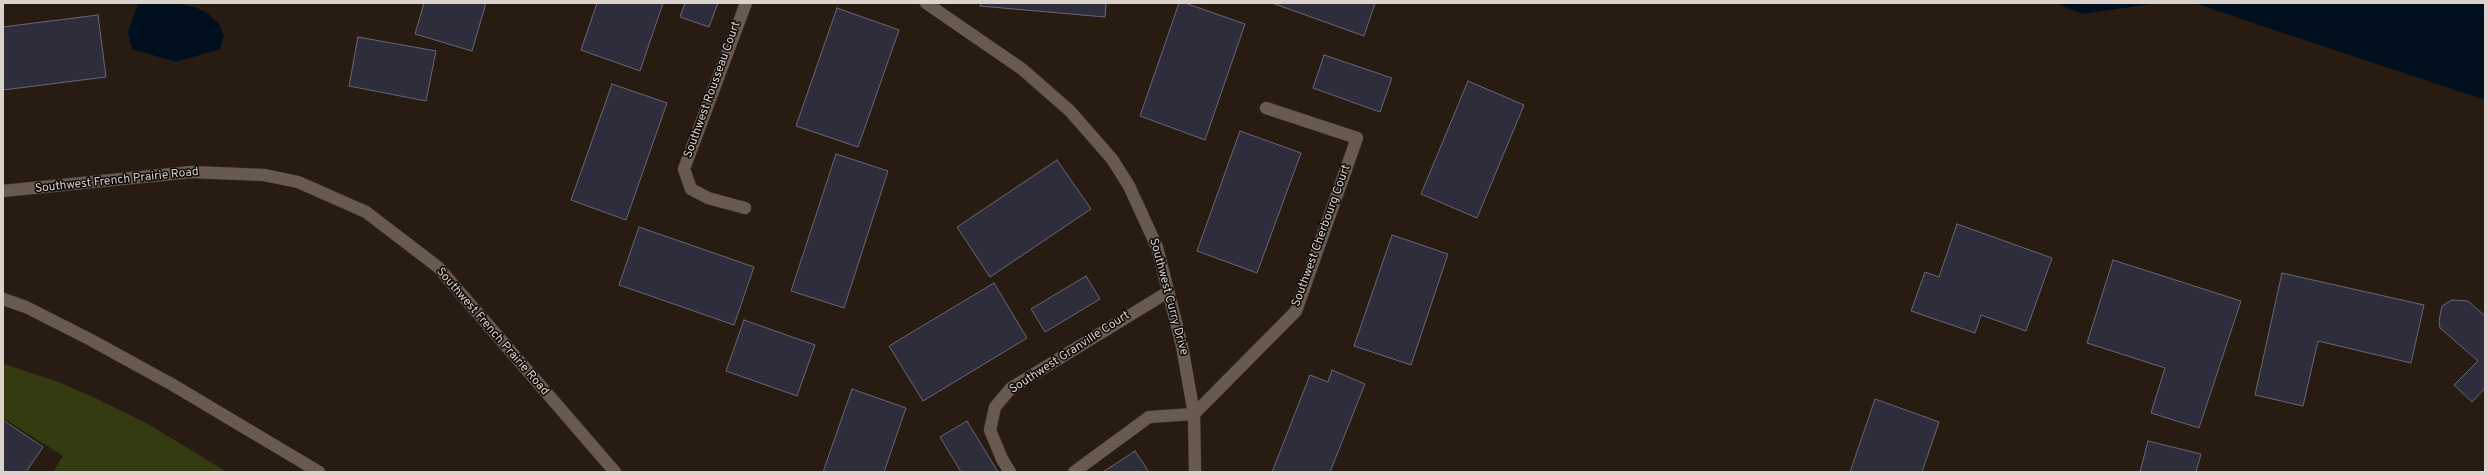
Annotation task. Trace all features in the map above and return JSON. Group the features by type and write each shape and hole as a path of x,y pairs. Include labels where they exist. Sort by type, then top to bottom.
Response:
{"street":[{"name":"Southwest Rousseau Court","path":"745,208 708,198 691,189 684,169 746,3"},
{"name":"Southwest Curry Drive","path":"926,3 1022,69 1070,111 1112,159 1129,186 1157,247 1182,346 1194,414 1195,472"},
{"name":"Southwest Cherbourg Court","path":"1194,414 1296,311 1357,138 1266,108"},
{"name":"Southwest French Prairie Road","path":"3,191 191,172 264,175 298,182 366,212 438,267 615,472"},
{"name":"Southwest Granville Court","path":"1010,472 1002,459 990,430 995,407 1011,388 1168,292"},
{"path":"3,299 26,307 146,370 319,472"},
{"path":"1074,472 1149,417 1194,414"}],"green space":[{"path":"3,364 56,381 95,398 148,424 227,472 53,472 63,456 3,418"}],"water":[{"path":"138,3 177,3 195,7 207,13 219,24 224,36 220,49 176,62 132,49 128,32"},
{"path":"2056,3 2159,3 2082,14"},
{"path":"2195,3 2485,3 2485,100 2256,24"}],"building":[{"path":"424,3 486,3 472,51 415,34"},
{"path":"597,3 663,3 640,71 581,50"},
{"path":"685,3 718,3 709,27 680,17"},
{"path":"981,3 1106,3 1105,17 980,6"},
{"path":"1179,3 1185,3 1245,24 1205,140 1140,116"},
{"path":"1272,3 1375,3 1364,36"},
{"path":"837,8 899,30 858,147 796,126"},
{"path":"98,15 106,77 3,90 3,27"},
{"path":"358,37 436,51 426,101 349,86"},
{"path":"1324,55 1392,78 1380,112 1313,88"},
{"path":"1468,81 1524,105 1477,218 1421,194"},
{"path":"612,84 667,103 626,220 571,200"},
{"path":"1240,131 1301,153 1257,273 1197,251"},
{"path":"836,154 888,171 844,308 791,291"},
{"path":"1057,160 1091,209 990,277 957,227"},
{"path":"1957,224 2052,258 2026,331 1981,315 1975,333 1911,311 1925,272 1939,277"},
{"path":"639,227 754,267 734,325 619,285"},
{"path":"1392,235 1448,254 1411,365 1354,346"},
{"path":"2113,260 2241,301 2199,428 2151,413 2165,368 2087,343"},
{"path":"2282,273 2424,305 2411,363 2318,341 2303,406 2255,395"},
{"path":"1086,276 1100,299 1045,332 1031,309"},
{"path":"994,283 1027,338 923,401 889,346"},
{"path":"2452,300 2468,301 2485,316 2485,388 2472,402 2454,385 2478,361 2440,328 2439,321 2442,306"},
{"path":"744,320 815,345 797,396 726,371"},
{"path":"1332,370 1365,384 1330,472 1272,472 1310,375 1328,382"},
{"path":"852,389 906,408 884,472 823,472"},
{"path":"1875,399 1939,422 1922,472 1850,472"},
{"path":"3,420 43,447 26,472 3,472"},
{"path":"967,421 998,472 961,472 940,437"},
{"path":"2148,441 2201,454 2196,472 2140,472"},
{"path":"1135,451 1149,472 1103,472"}]}
